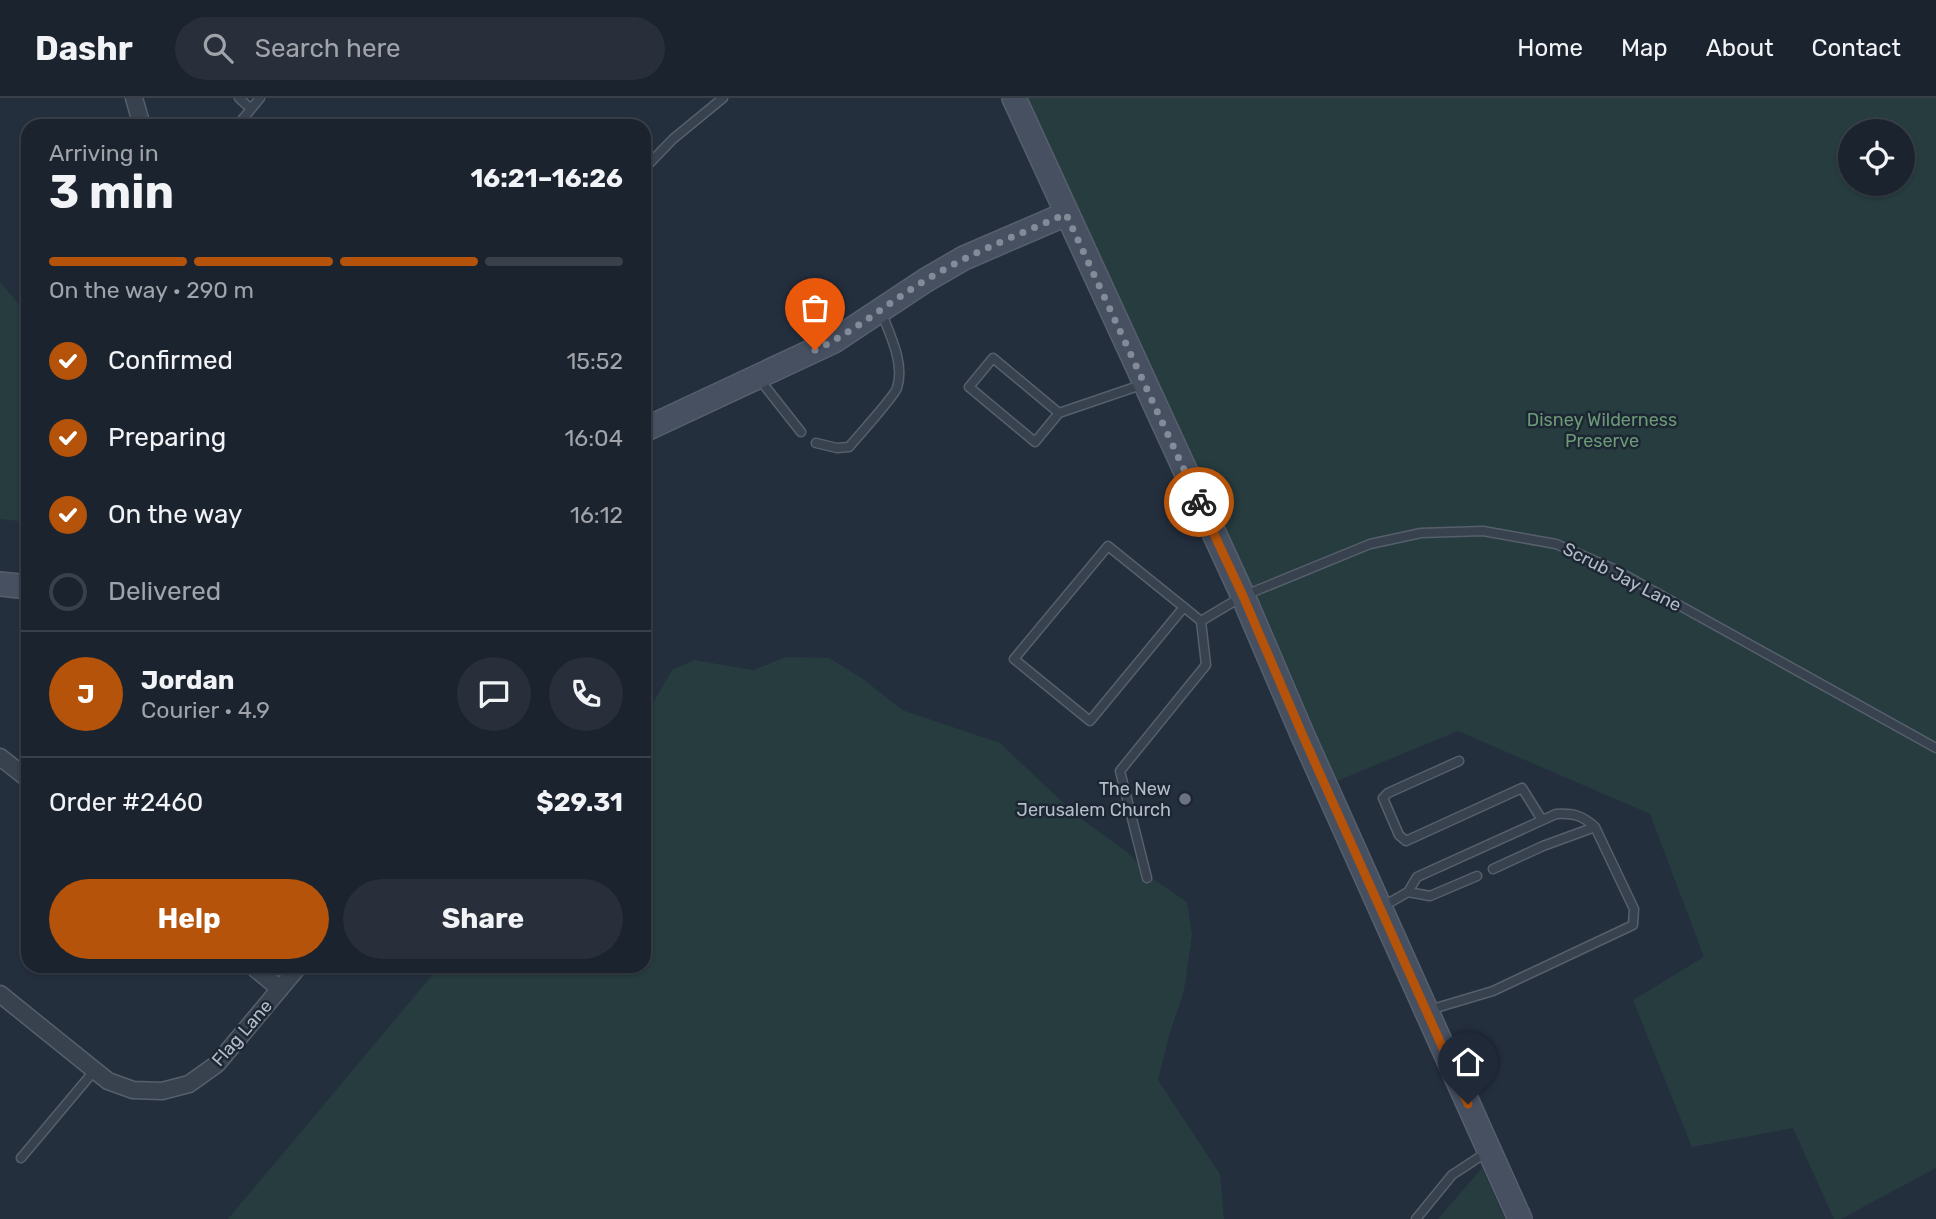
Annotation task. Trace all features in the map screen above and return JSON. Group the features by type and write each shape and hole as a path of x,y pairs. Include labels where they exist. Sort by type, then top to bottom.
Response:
{"street":[{"path":"134,98 140,119"},
{"path":"1014,98 1243,596 1520,1219"},
{"path":"651,427 834,341 964,258 1066,214"},
{"path":"0,584 21,586"},
{"path":"0,757 21,774"},
{"path":"261,973 280,989"},
{"name":"Flag Lane","path":"0,994 94,1072 120,1086 148,1092 189,1084 217,1064 293,973"}],"lane":[{"path":"239,98 251,109"},
{"path":"243,119 260,98"},
{"path":"651,162 673,139 723,98"},
{"path":"816,443 837,448 849,447 897,389 896,353 881,310"},
{"path":"1059,413 993,358 969,387 1035,442 1059,413 1144,384"},
{"path":"758,377 801,432"},
{"name":"Scrub Jay Lane","path":"1201,621 1243,596 1370,544 1421,533 1483,531 1556,544 1614,569 1936,748"},
{"path":"1147,878 1120,771 1206,665 1201,621 1184,607 1108,546 1014,659 1090,721 1184,607"},
{"path":"1459,761 1388,793 1383,798 1399,835 1406,841 1522,788 1542,820"},
{"path":"1380,908 1408,892 1417,877 1556,814 1572,813 1584,817 1595,827 1634,909 1633,925 1493,991 1426,1011"},
{"path":"1493,869 1543,846 1595,827"},
{"path":"1408,892 1430,896 1477,876"},
{"path":"21,1158 94,1072"},
{"path":"1416,1219 1452,1175 1489,1151"}],"green space":[{"name":"Disney Wilderness Preserve","path":"1023,98 1936,98 1936,1168 1841,1219 1834,1219 1793,1128 1692,1147 1633,1000 1704,957 1650,814 1458,731 1332,783"},
{"path":"0,282 21,310 21,521 0,519"},
{"path":"786,657 829,658 863,679 902,710 1000,743 1076,815 1127,852 1153,879 1187,902 1192,935 1184,991 1158,1080 1220,1174 1224,1219 228,1219 434,973 651,973 651,707 672,670 694,660 753,670"},
{"path":"1482,1168 1505,1219 1438,1219"}],"way so far":[{"path":"815,350 834,341 964,258 1066,214 1199,502"}],"place":[{"name":"The New Jerusalem Church","path":"1185,799"}],"route":[{"path":"1199,502 1468,1104"}]}
